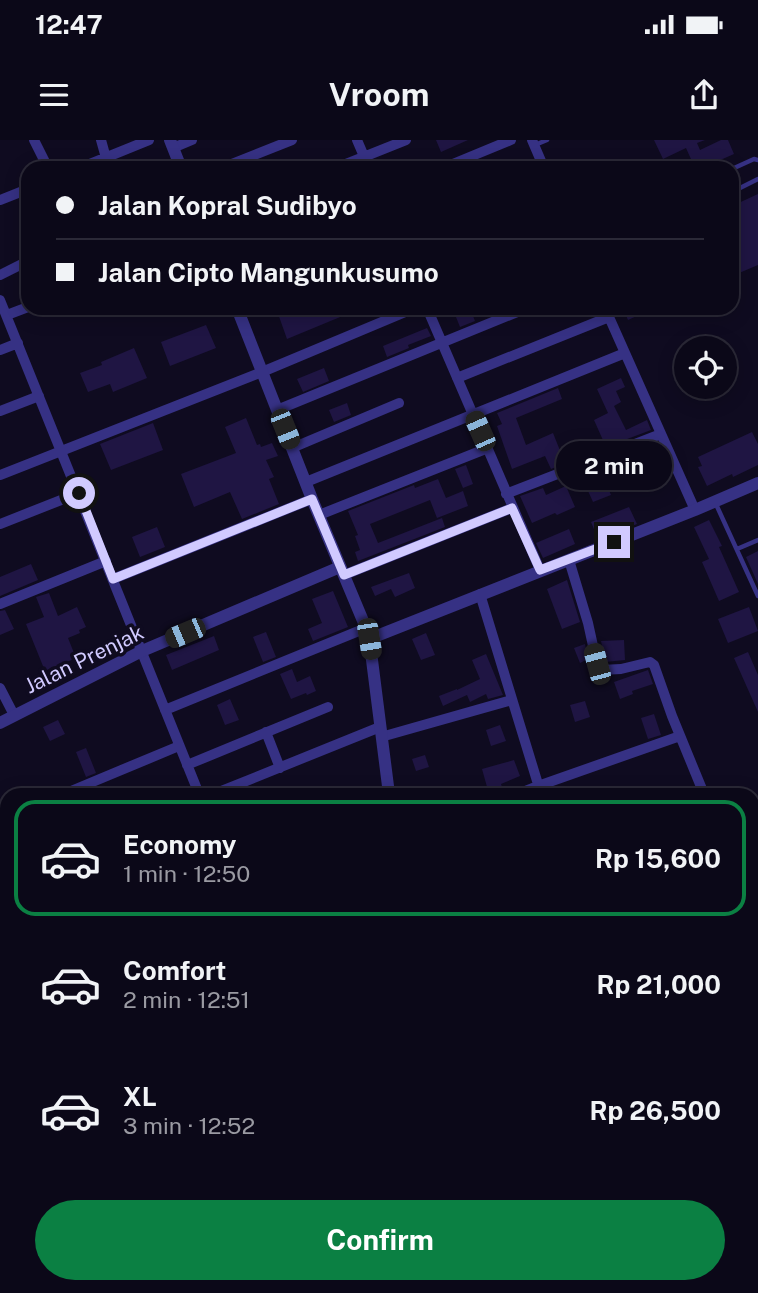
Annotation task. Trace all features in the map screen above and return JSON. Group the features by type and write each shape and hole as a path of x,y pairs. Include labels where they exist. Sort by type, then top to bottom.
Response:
{"street":[{"path":"34,140 44,161"},
{"path":"101,140 112,161"},
{"path":"98,161 149,140"},
{"path":"178,161 171,144 192,140"},
{"path":"240,161 292,140"},
{"path":"357,140 366,161"},
{"path":"354,161 406,140"},
{"path":"460,161 511,140"},
{"path":"533,143 541,161"},
{"path":"0,200 21,192"},
{"path":"0,275 21,264"},
{"path":"0,300 197,788"},
{"path":"6,315 21,310"},
{"path":"240,315 368,634 387,788"},
{"path":"0,475 398,315"},
{"path":"430,315 540,570"},
{"path":"277,410 510,315"},
{"path":"457,378 602,315"},
{"path":"608,315 695,510"},
{"path":"0,350 18,343"},
{"path":"306,482 625,353"},
{"path":"0,411 39,396"},
{"path":"292,448 399,403"},
{"path":"506,494 660,434"},
{"path":"318,515 488,448"},
{"path":"165,710 569,560 758,483"},
{"path":"0,524 79,493"},
{"path":"113,579 312,499"},
{"path":"342,571 512,508"},
{"path":"569,560 597,664 601,670 621,670 652,663 702,788"},
{"path":"0,604 106,561"},
{"name":"Jalan Prenjak","path":"0,723 142,652 342,571"},
{"path":"480,594 538,788"},
{"path":"0,688 14,715"},
{"path":"229,788 381,732 512,700"},
{"path":"187,765 328,707"},
{"path":"266,732 281,768"},
{"path":"544,788 681,736"},
{"path":"78,788 179,746"}],"lane":[{"path":"533,143 547,140"},
{"path":"739,166 754,159 758,160"},
{"path":"739,188 758,179"},
{"path":"715,501 758,596"},
{"path":"737,549 758,540"}],"building":[{"path":"436,140 468,140 441,152"},
{"path":"654,140 705,140 697,143 700,150 721,140 728,140 734,154 718,161 692,161 686,148 663,159"},
{"path":"758,194 758,265 739,273 739,203"},
{"path":"278,315 345,315 287,339"},
{"path":"473,315 475,321 460,327 456,317"},
{"path":"626,315 639,315 628,320"},
{"path":"206,325 216,348 170,366 161,342"},
{"path":"427,328 431,336 387,357 383,346"},
{"path":"134,348 147,378 113,392 110,384 88,392 80,373"},
{"path":"324,368 329,381 303,392 297,379"},
{"path":"621,378 625,387 616,391 621,402 614,406 626,430 647,420 651,430 606,447 594,420 608,413 597,389"},
{"path":"558,388 562,399 516,418 526,445 553,433 565,463 551,469 545,456 512,469 497,426 502,424 497,413"},
{"path":"347,403 351,415 334,422 329,410"},
{"path":"246,418 257,445 260,444 261,447 272,443 278,456 266,460 274,477 269,479 279,504 242,519 230,492 194,507 181,474 236,453 225,427"},
{"path":"153,423 163,450 111,470 100,444"},
{"path":"752,432 758,444 758,465 707,486 698,467 702,466 698,457"},
{"path":"644,449 656,474 629,487 618,464 629,459 627,455"},
{"path":"466,465 473,484 463,488 455,469"},
{"path":"599,466 611,495 593,502 580,473"},
{"path":"438,479 446,498 463,491 468,506 437,518 430,500 370,524 378,543 442,518 445,527 358,561 355,552 360,550 355,536 358,535 348,511 414,485 415,488"},
{"path":"566,486 575,507 532,523 520,496 543,488 546,495"},
{"path":"629,507 637,524 598,539 591,522"},
{"path":"709,520 739,592 719,601 702,562 709,559 694,527"},
{"path":"157,527 165,547 140,557 132,537"},
{"path":"569,529 575,544 543,558 536,543"},
{"path":"758,551 758,584 746,557"},
{"path":"31,564 38,580 0,596 0,577"},
{"path":"409,573 415,588 395,597 391,589 375,596 371,587"},
{"path":"567,580 580,622 562,629 547,589"},
{"path":"333,591 348,627 313,641 308,629 322,623 312,599"},
{"path":"49,593 58,616 77,607 86,627 68,638 76,658 67,662 69,668 55,673 53,667 45,671 26,624 44,617 36,597"},
{"path":"749,607 758,631 728,643 718,619"},
{"path":"5,610 14,629 0,635 0,611"},
{"path":"266,632 276,657 263,662 253,637"},
{"path":"426,633 435,655 421,660 412,639"},
{"path":"214,636 219,650 172,670 166,655"},
{"path":"624,640 625,660 605,662 601,641"},
{"path":"585,644 588,659 580,663 574,648"},
{"path":"748,652 758,675 758,712 734,658"},
{"path":"486,654 503,695 488,699 486,694 470,702 467,695 443,706 439,696 480,679 472,660"},
{"path":"292,669 297,682 310,676 316,691 291,699 280,674"},
{"path":"648,670 653,684 632,691 633,694 620,699 614,682"},
{"path":"230,699 239,720 225,725 217,705"},
{"path":"585,701 590,717 575,722 570,705"},
{"path":"654,714 661,735 648,739 641,718"},
{"path":"58,720 65,734 50,741 43,727"},
{"path":"500,725 506,741 491,746 486,730"},
{"path":"86,748 96,773 86,777 76,752"},
{"path":"425,755 429,767 416,771 412,759"},
{"path":"514,760 520,776 501,784 502,788 487,788 482,769"}],"route":[{"path":"79,493 113,579 312,499 344,575 512,508 540,570 614,542"}]}
